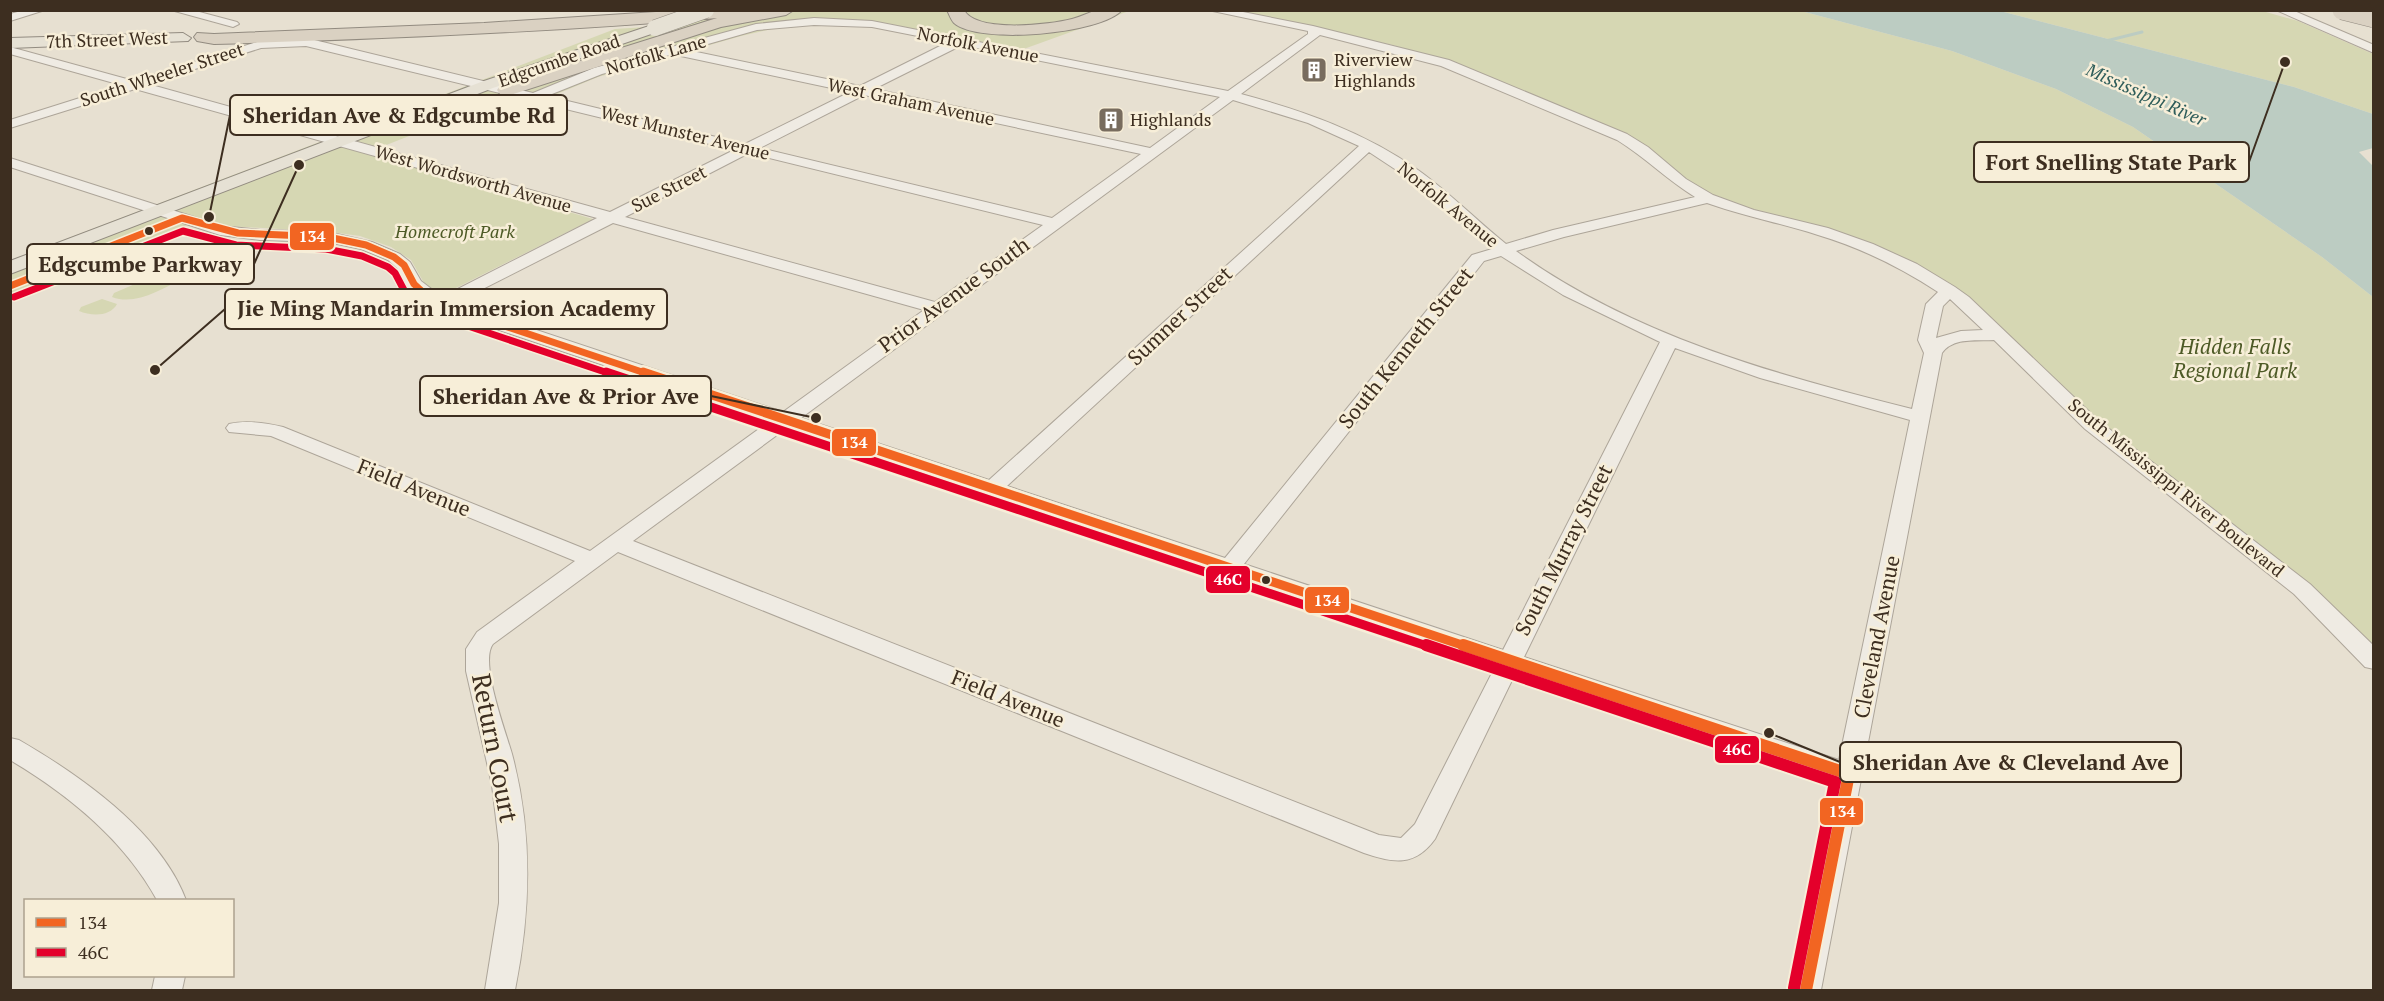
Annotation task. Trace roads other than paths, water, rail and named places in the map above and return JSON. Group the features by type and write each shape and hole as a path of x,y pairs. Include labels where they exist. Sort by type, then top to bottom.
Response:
{"highway":[{"path":"203,37 220,34 416,27 678,10"},
{"path":"203,37 214,39 323,36 639,19 753,10"},
{"path":"955,10 957,18 966,24 1003,30 1061,27 1108,12"},
{"path":"2342,10 2373,18"},
{"path":"507,90 718,23 783,16"},
{"name":"7th Street West","path":"183,38 203,37"}],"main road":[{"name":"Edgcumbe Road","path":"10,268 487,85 706,10"},
{"name":"7th Street West","path":"11,45 183,38"},
{"name":"Edgcumbe Road","path":"10,286 507,90"}],"street":[{"path":"10,18 40,10"},
{"path":"176,10 232,24"},
{"name":"South Mississippi River Boulevard","path":"1213,10 1313,29 1445,63 1603,127 1643,150 1681,182 1708,198 1749,213 1822,231 1867,247 1911,267 1949,291 2092,425 2302,589 2373,662"},
{"name":"South Mississippi River Boulevard","path":"1227,10 1252,17"},
{"path":"2281,10 2373,50"},
{"path":"2309,22 2364,10"},
{"name":"Norfolk Avenue","path":"783,16 862,23 960,41 1232,94 1298,114 1369,146 1413,173 1504,250 1565,290 1609,313 1670,340 1803,386 1921,417"},
{"name":"Norfolk Lane","path":"534,96 598,71 756,27 783,16"},
{"name":"Prior Avenue South","path":"590,559 1314,35 1313,29"},
{"name":"Sue Street","path":"442,303 960,41"},
{"name":"South Wheeler Street","path":"10,124 260,45 290,42 316,44"},
{"name":"West Munster Avenue","path":"316,44 1054,223"},
{"name":"West Wordsworth Avenue","path":"11,45 135,84 936,308"},
{"name":"West Graham Avenue","path":"672,51 1151,152"},
{"name":"Sumner Street","path":"992,488 1358,153 1369,146"},
{"path":"10,162 159,211 238,233 327,237 366,244 394,257 404,266 419,289 442,303 1849,774"},
{"name":"South Kenneth Street","path":"1230,567 1478,258 1559,233 1708,198"},
{"name":"Cleveland Avenue","path":"1806,990 1933,353 1927,340 1935,304 1949,291"},
{"path":"1933,353 1936,345 1944,340 1998,335"},
{"name":"South Murray Street","path":"1403,850 1418,842 1425,831 1670,340"},
{"name":"Field Avenue","path":"236,428 276,431 590,559"},
{"name":"Field Avenue","path":"614,542 1374,845 1403,850"},
{"name":"Return Court","path":"500,990 511,935 515,883 513,827 505,777 483,695 478,646 494,630 590,559"},
{"path":"10,747 39,763 82,794 119,829 167,890"}],"water":[{"name":"Mississippi River","path":"1801,11 2000,11 2294,87 2373,114 2373,148 2359,152 2373,166 2373,297 2322,257 2133,127 2056,89 1952,51"}],"waterway":[{"path":"2106,41 2142,32"}],"place":[{"name":"Fort Snelling State Park","path":"2285,62"},
{"name":"Riverview Highlands","path":"1314,70"},
{"name":"Highlands","path":"1111,120"},
{"name":"Edgcumbe Parkway","path":"299,165"},
{"name":"Sheridan Ave & Edgcumbe Rd","path":"209,217"},
{"name":"Jie Ming Mandarin Immersion Academy","path":"155,370"},
{"name":"Sheridan Ave & Prior Ave","path":"816,418"},
{"name":"Sheridan Ave & Cleveland Ave","path":"1769,733"}],"park label":[{"name":"Homecroft Park","path":"455,232"},
{"name":"Hidden Falls Regional Park","path":"2235,359"}]}
